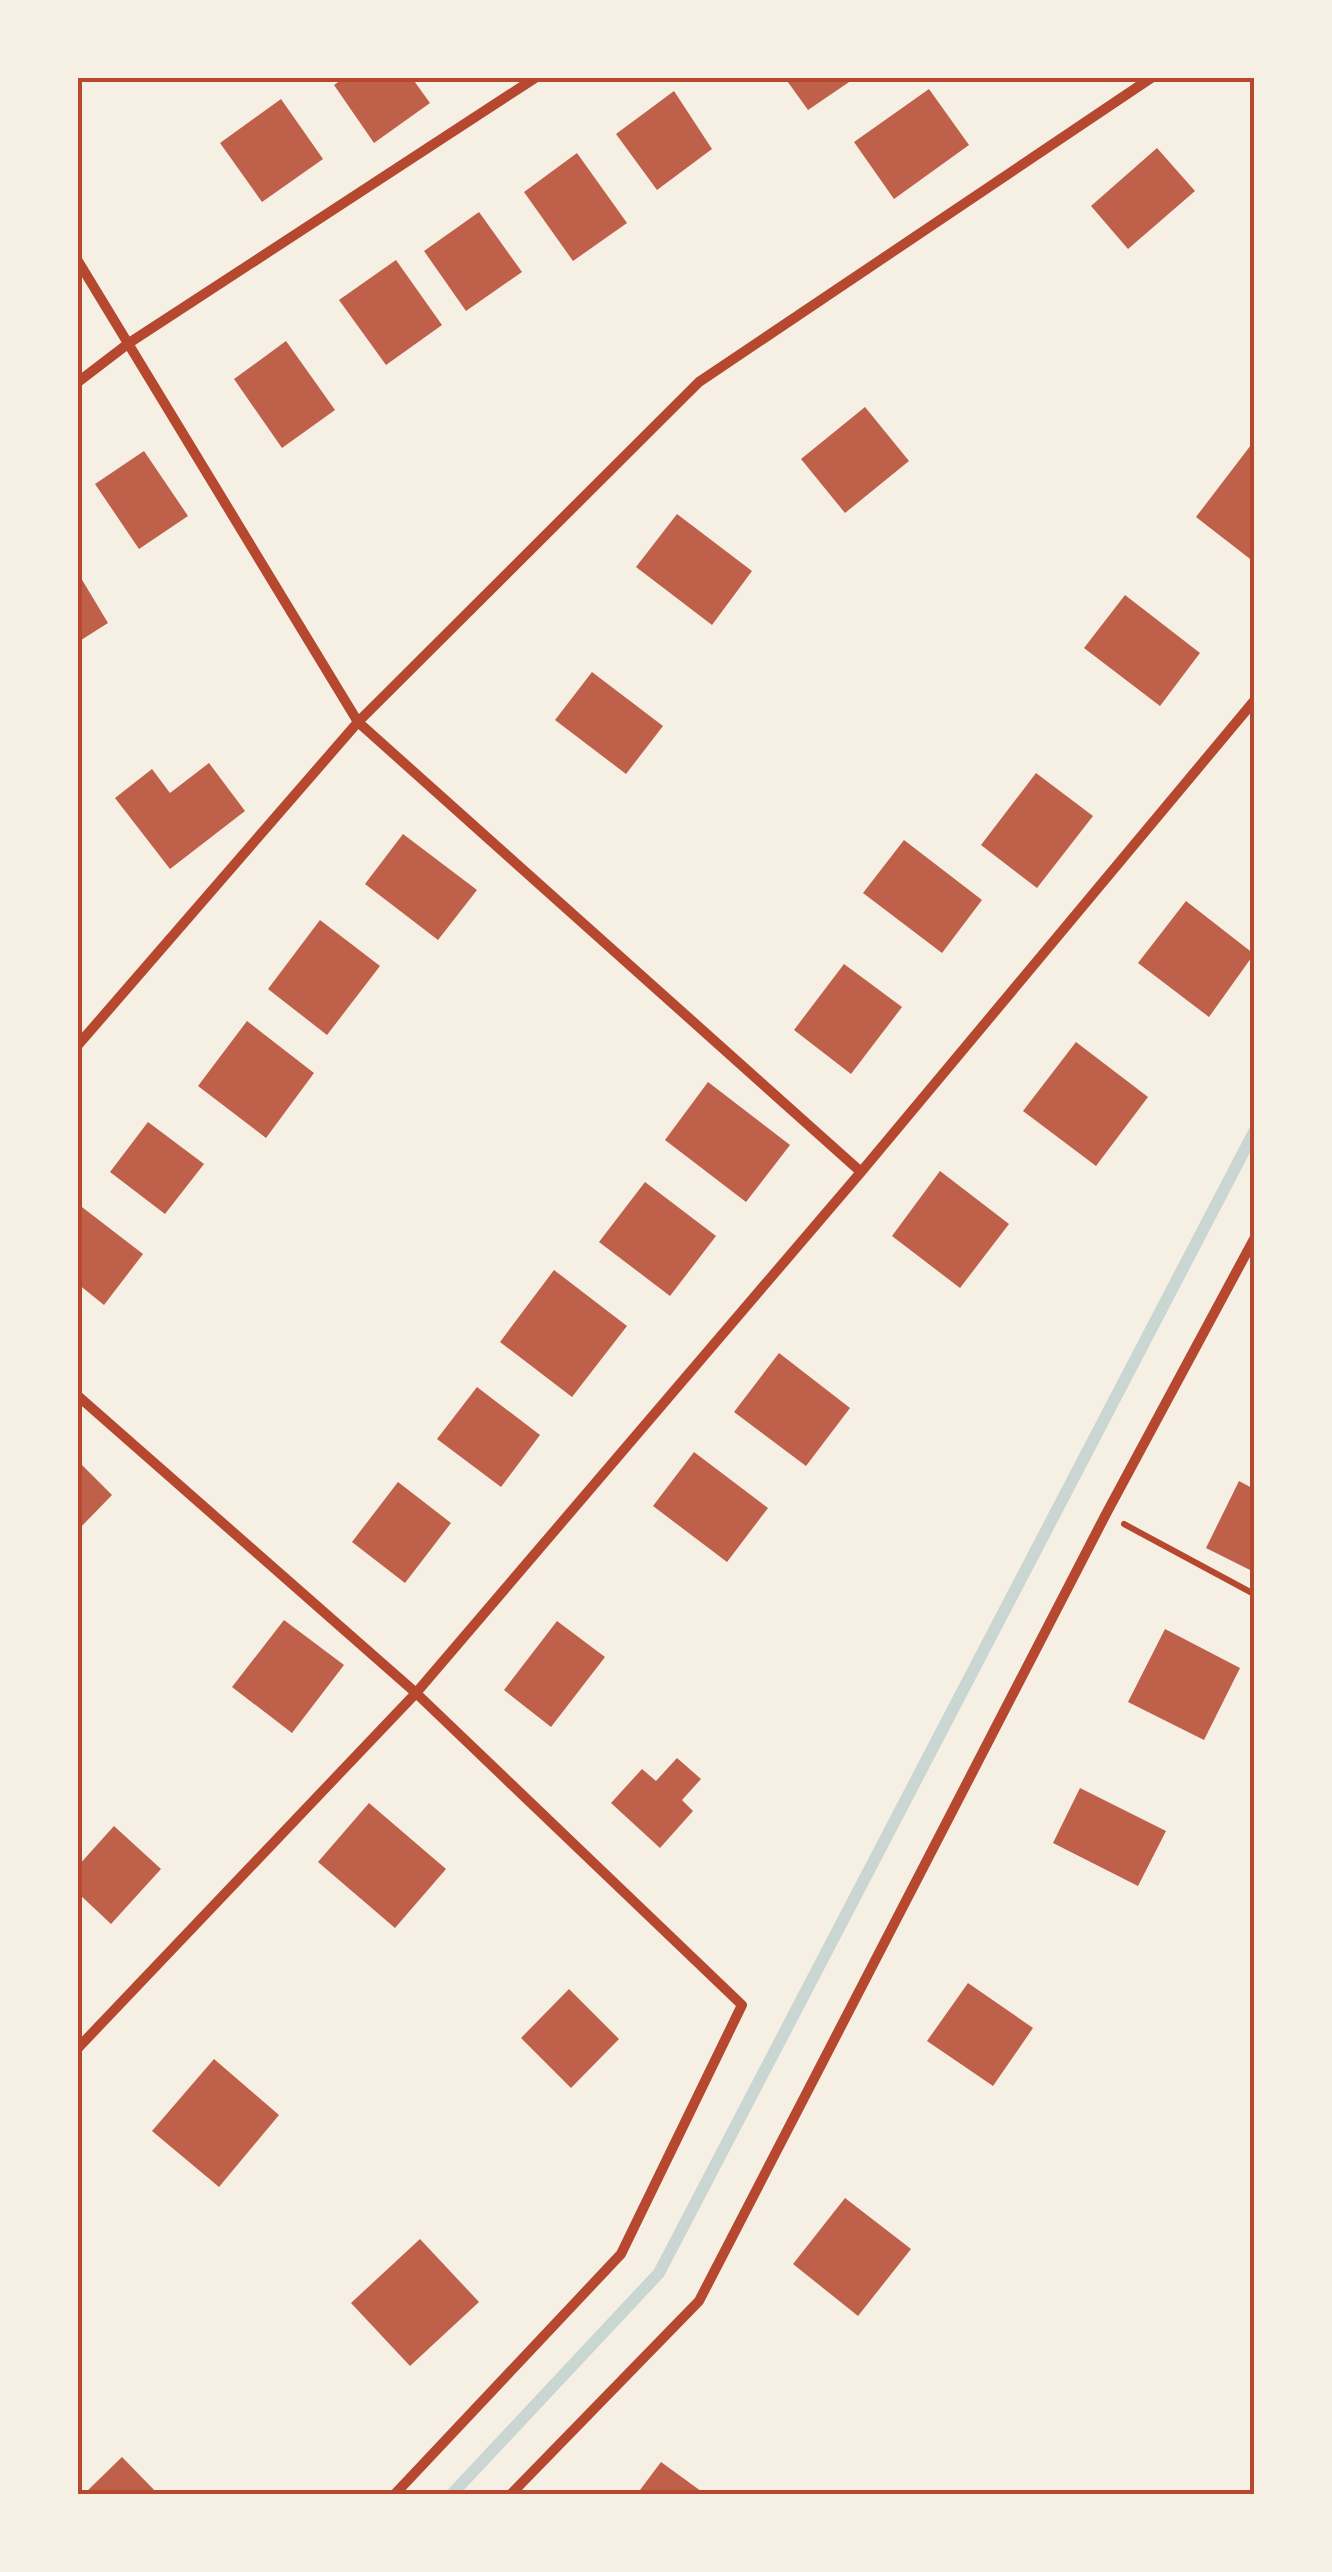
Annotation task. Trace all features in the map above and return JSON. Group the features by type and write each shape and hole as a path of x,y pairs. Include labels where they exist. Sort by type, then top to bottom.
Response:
{"street":[{"path":"78,382 129,343 534,78"},
{"path":"78,1045 358,722 698,382 1150,78"},
{"path":"78,260 358,722 860,1172"},
{"path":"78,2048 416,1693 1254,701"},
{"path":"511,2494 699,2301 1106,1514 1254,1239"},
{"path":"78,1396 416,1693 742,2004 621,2254 395,2494"}],"path":[{"path":"1106,1514 1254,1594"}],"building":[{"path":"344,78 412,78 430,103 374,143 334,85"},
{"path":"785,78 855,78 808,110"},
{"path":"929,89 969,145 894,199 854,142"},
{"path":"674,91 712,149 657,190 616,134"},
{"path":"281,99 323,159 262,202 220,143"},
{"path":"1157,148 1195,191 1128,249 1091,206"},
{"path":"577,153 627,223 573,261 524,192"},
{"path":"479,212 522,272 466,311 424,251"},
{"path":"396,260 442,325 386,365 339,300"},
{"path":"286,341 335,410 282,448 234,379"},
{"path":"865,407 909,461 845,513 801,459"},
{"path":"1254,441 1254,562 1196,517"},
{"path":"144,451 188,516 139,549 95,484"},
{"path":"677,514 752,571 712,625 636,567"},
{"path":"78,573 108,623 78,642"},
{"path":"1125,595 1200,653 1160,706 1084,648"},
{"path":"592,672 663,726 626,774 555,720"},
{"path":"209,763 245,811 170,869 115,798 152,769 170,793"},
{"path":"1036,773 1093,816 1037,888 981,845"},
{"path":"403,834 477,890 438,940 365,884"},
{"path":"904,840 982,900 942,953 863,893"},
{"path":"1186,901 1254,954 1209,1017 1138,963"},
{"path":"320,920 380,966 327,1035 268,989"},
{"path":"844,964 902,1007 851,1074 794,1030"},
{"path":"247,1021 314,1073 266,1138 198,1086"},
{"path":"1076,1042 1148,1097 1096,1166 1023,1111"},
{"path":"708,1082 790,1145 746,1202 665,1140"},
{"path":"148,1122 204,1164 165,1214 110,1172"},
{"path":"940,1171 1009,1224 960,1288 892,1236"},
{"path":"645,1182 716,1236 670,1296 599,1242"},
{"path":"78,1204 143,1254 104,1305 78,1284"},
{"path":"554,1270 627,1326 572,1397 500,1342"},
{"path":"779,1353 850,1408 806,1466 734,1412"},
{"path":"477,1387 540,1435 501,1487 437,1439"},
{"path":"694,1452 768,1508 727,1562 653,1506"},
{"path":"78,1461 112,1495 78,1530"},
{"path":"1239,1481 1254,1489 1254,1572 1206,1548"},
{"path":"398,1482 451,1523 405,1583 352,1542"},
{"path":"284,1620 344,1665 292,1733 232,1687"},
{"path":"557,1621 605,1657 551,1727 504,1690"},
{"path":"1165,1629 1240,1668 1204,1740 1128,1702"},
{"path":"677,1758 701,1779 682,1800 693,1811 660,1848 611,1803 642,1769 656,1781"},
{"path":"1080,1788 1166,1831 1138,1886 1053,1843"},
{"path":"369,1803 446,1869 395,1928 318,1862"},
{"path":"114,1826 161,1869 111,1924 78,1893 78,1866"},
{"path":"968,1983 1033,2028 993,2086 927,2041"},
{"path":"569,1989 619,2039 571,2088 521,2038"},
{"path":"214,2059 279,2115 219,2187 152,2131"},
{"path":"845,2198 911,2249 858,2316 793,2264"},
{"path":"420,2239 479,2302 410,2366 351,2303"},
{"path":"122,2457 158,2494 84,2494"},
{"path":"661,2462 705,2494 637,2494"}],"waterway":[{"path":"452,2494 659,2273 1254,1132"}]}
